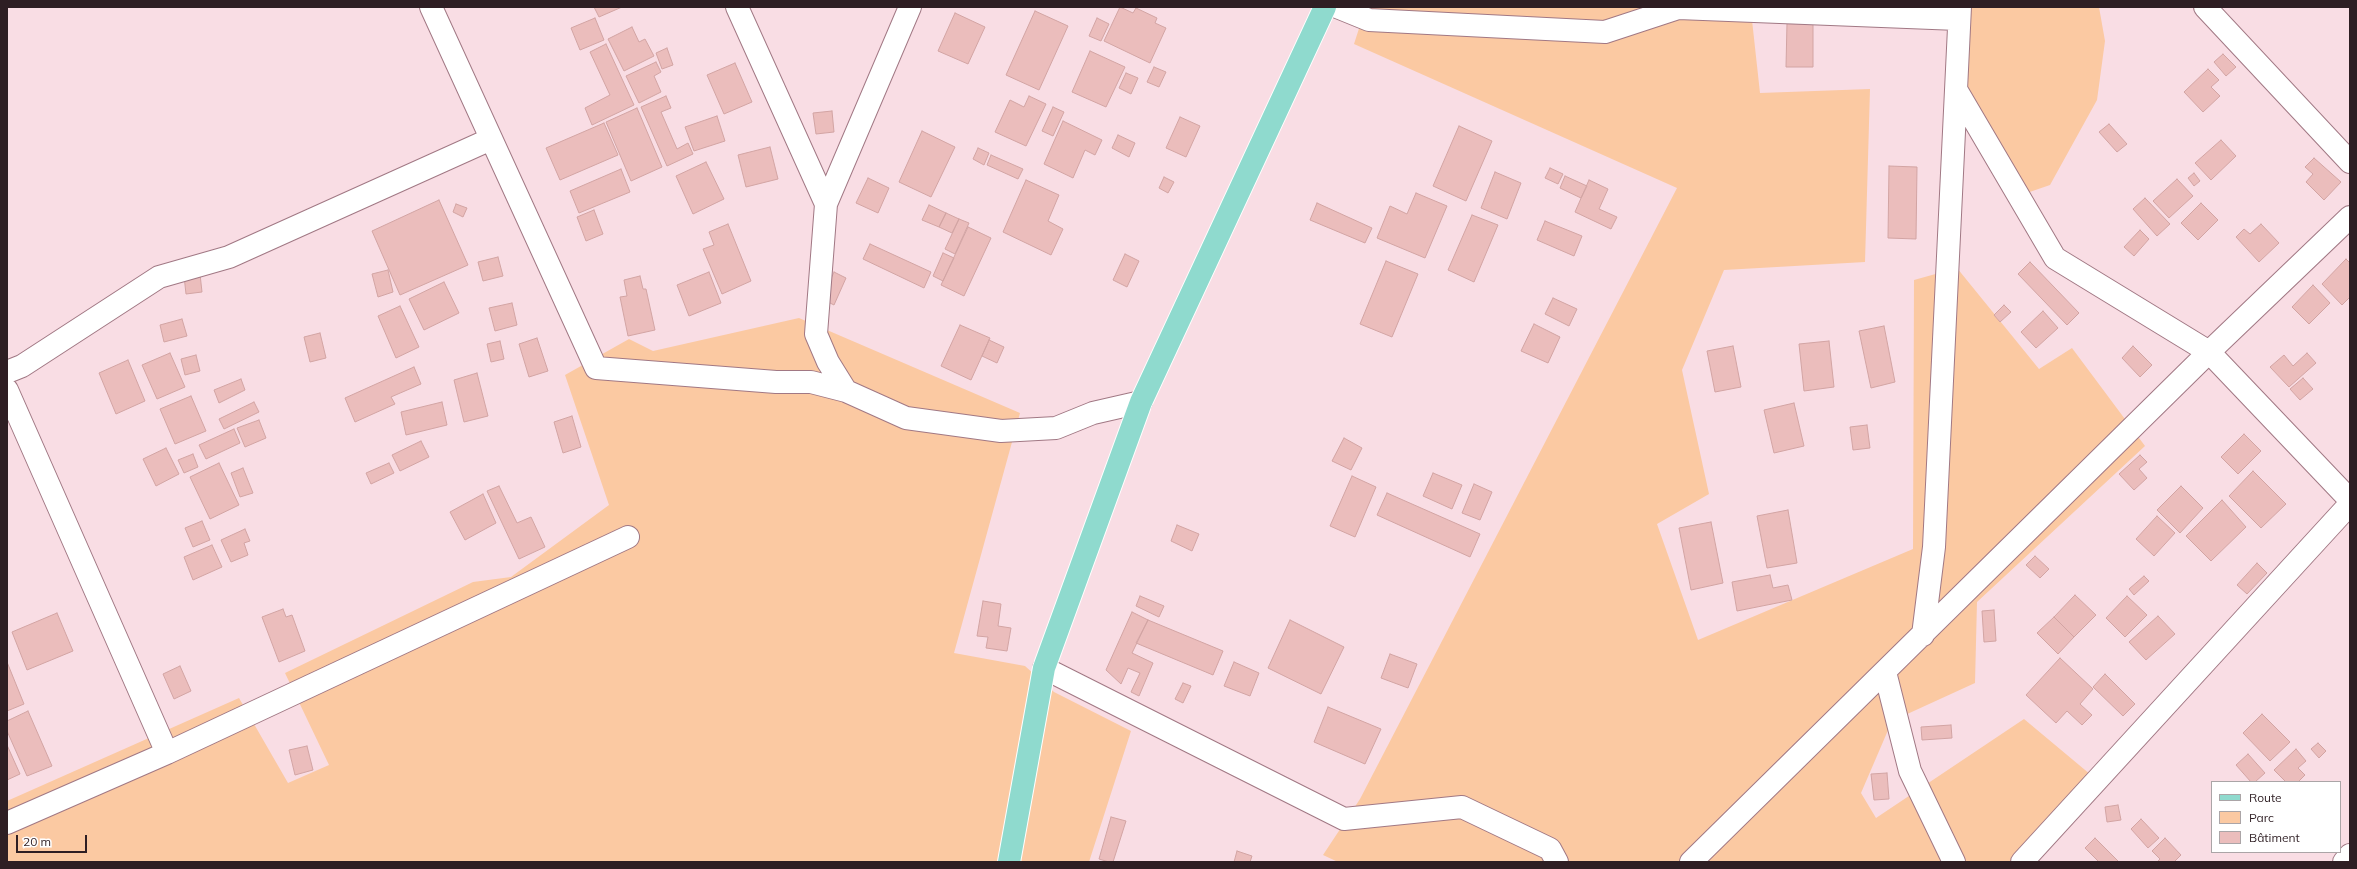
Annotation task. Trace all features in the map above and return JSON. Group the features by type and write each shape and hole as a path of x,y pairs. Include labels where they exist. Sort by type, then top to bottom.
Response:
{"main road":[{"path":"1008,862 1044,668 1141,402 1325,7"}],"street":[{"path":"431,7 596,368 776,382 811,382 846,391 906,418 1001,431 1056,428 1093,413 1141,402"},
{"path":"737,7 826,204"},
{"path":"846,391 828,362 816,334 826,204 910,7"},
{"path":"1337,7 1369,20 1605,32 1678,8 1959,13 1957,91 1934,547 1923,635"},
{"path":"2205,7 2350,162"},
{"path":"1957,91 2055,258 2209,352 2350,500"},
{"path":"7,372 22,366 159,277 228,257 491,139"},
{"path":"1691,862 2209,352 2350,217"},
{"path":"7,390 167,753"},
{"path":"2022,862 2350,504"},
{"path":"7,823 167,753 628,537"},
{"path":"1044,668 1344,819 1462,807 1550,849 1557,862"},
{"path":"1885,672 1910,771 1954,862"},
{"path":"2344,862 2350,855"}],"green space":[{"path":"1366,7 1870,7 1751,11 1760,93 1870,89 1865,262 1724,270 1682,370 1709,494 1657,524 1698,640 1913,549 1914,280 1957,268 2039,369 2072,348 2145,446 1977,602 1975,683 1892,721 1861,793 1876,818 2024,719 2103,785 2035,862 1338,862 1323,855 1360,799 1677,188 1354,44"},
{"path":"1960,7 2099,7 2105,41 2097,100 2050,185 2018,196 1957,91"},
{"path":"799,318 1020,413 954,653 1025,666 1054,692 1131,731 1089,862 7,862 7,801 239,698 288,783 329,765 285,673 473,582 511,577 609,505 565,375 629,339 653,351"}],"building":[{"path":"594,7 622,7 599,17"},
{"path":"1120,7 1133,13 1136,8 1157,18 1155,23 1166,28 1150,63 1104,41"},
{"path":"1035,11 1068,26 1039,90 1006,75"},
{"path":"955,13 985,27 968,64 938,51"},
{"path":"595,18 604,40 580,50 571,28"},
{"path":"1097,18 1109,24 1101,41 1089,36"},
{"path":"1787,23 1813,23 1813,67 1786,67"},
{"path":"632,27 639,42 645,39 654,56 624,71 608,39"},
{"path":"606,44 634,105 592,125 585,108 610,95 590,52"},
{"path":"667,48 673,65 662,69 656,53"},
{"path":"1090,51 1125,67 1106,107 1072,92"},
{"path":"2223,54 2236,67 2226,76 2214,62"},
{"path":"656,62 661,72 654,76 661,92 639,103 626,76"},
{"path":"735,63 752,102 724,114 707,75"},
{"path":"1154,67 1166,72 1159,87 1147,82"},
{"path":"2208,69 2219,80 2211,87 2220,96 2203,112 2184,92"},
{"path":"1126,73 1138,78 1131,94 1119,88"},
{"path":"666,96 671,108 661,112 677,149 688,143 693,154 667,166 641,107"},
{"path":"1029,96 1046,104 1026,146 995,132 1010,100 1024,107"},
{"path":"1053,107 1064,112 1053,136 1042,131"},
{"path":"637,108 662,167 631,181 606,122"},
{"path":"832,111 834,132 816,134 813,113"},
{"path":"717,116 725,141 694,151 685,127"},
{"path":"1180,117 1200,126 1186,157 1166,148"},
{"path":"1063,121 1102,140 1095,155 1085,150 1073,178 1044,164"},
{"path":"604,123 618,155 560,180 546,148"},
{"path":"2109,124 2127,144 2117,152 2099,132"},
{"path":"1459,126 1492,141 1466,201 1433,186"},
{"path":"922,131 955,147 931,197 899,182"},
{"path":"1118,135 1135,143 1129,157 1112,148"},
{"path":"2221,140 2236,156 2211,180 2195,163"},
{"path":"770,147 778,179 746,187 738,155"},
{"path":"978,148 989,153 984,165 973,159"},
{"path":"991,155 1023,169 1018,179 987,165"},
{"path":"2314,158 2341,182 2324,200 2306,182 2313,174 2305,167"},
{"path":"706,162 724,199 693,214 676,176"},
{"path":"1889,166 1917,167 1916,239 1888,238"},
{"path":"1550,168 1563,174 1558,184 1545,178"},
{"path":"621,169 630,192 579,213 570,191"},
{"path":"1495,172 1521,183 1507,219 1481,208"},
{"path":"2194,173 2200,181 2194,186 2188,178"},
{"path":"1565,176 1587,186 1581,198 1560,188"},
{"path":"1164,177 1174,182 1168,193 1159,188"},
{"path":"868,178 889,188 878,213 856,203"},
{"path":"2177,179 2193,196 2169,218 2153,201"},
{"path":"1026,180 1059,195 1048,221 1063,229 1051,255 1003,232"},
{"path":"1589,180 1608,189 1599,209 1617,217 1611,229 1575,212"},
{"path":"1416,193 1447,206 1425,258 1377,238 1390,206 1407,214"},
{"path":"2145,198 2170,224 2157,236 2133,209"},
{"path":"439,200 468,265 400,295 372,231"},
{"path":"1317,203 1372,228 1365,243 1310,220"},
{"path":"2201,203 2218,220 2198,240 2181,223"},
{"path":"456,204 467,208 463,217 453,212"},
{"path":"929,205 946,213 939,227 922,220"},
{"path":"594,210 603,234 586,241 577,217"},
{"path":"946,213 959,219 952,233 939,227"},
{"path":"1472,215 1498,225 1474,282 1448,270"},
{"path":"959,219 969,223 955,254 945,249"},
{"path":"1545,221 1582,236 1574,256 1537,240"},
{"path":"728,224 751,281 722,294 703,249 714,245 709,232"},
{"path":"2261,224 2279,243 2259,262 2236,237 2244,229 2250,234"},
{"path":"968,227 991,238 964,296 941,285"},
{"path":"2140,230 2149,239 2134,256 2124,247"},
{"path":"870,244 931,272 924,288 863,259"},
{"path":"943,253 954,258 943,281 933,276"},
{"path":"1125,254 1139,261 1127,287 1113,280"},
{"path":"498,257 503,276 483,281 478,262"},
{"path":"2346,259 2350,263 2350,297 2342,305 2322,284"},
{"path":"1386,261 1418,274 1392,337 1360,324"},
{"path":"2030,262 2079,313 2067,325 2018,274"},
{"path":"388,270 393,292 378,297 372,274"},
{"path":"709,272 721,303 689,316 677,285"},
{"path":"834,272 846,278 834,305 822,299"},
{"path":"200,274 202,292 186,294 184,276"},
{"path":"640,276 643,289 646,289 655,330 628,336 620,297 627,296 624,280"},
{"path":"444,282 459,313 424,330 409,299"},
{"path":"2313,285 2330,303 2309,324 2292,307"},
{"path":"1553,298 1577,309 1569,326 1545,314"},
{"path":"512,303 517,325 495,331 489,308"},
{"path":"2004,305 2011,312 2000,322 1994,315"},
{"path":"400,306 419,347 396,358 378,316"},
{"path":"2043,311 2058,328 2036,348 2021,332"},
{"path":"182,319 187,336 164,342 160,325"},
{"path":"1534,324 1560,337 1548,363 1521,351"},
{"path":"960,325 990,338 971,380 941,366"},
{"path":"1884,326 1895,382 1871,388 1859,331"},
{"path":"320,333 326,358 310,362 304,337"},
{"path":"537,338 548,371 529,377 519,344"},
{"path":"989,340 1004,347 997,363 982,356"},
{"path":"500,341 504,359 491,362 487,344"},
{"path":"1829,341 1834,387 1804,391 1799,344"},
{"path":"1733,346 1741,387 1715,392 1707,351"},
{"path":"2133,346 2152,365 2140,377 2122,358"},
{"path":"170,353 185,387 157,399 142,365"},
{"path":"2307,353 2316,363 2289,387 2270,367 2284,355 2293,366"},
{"path":"196,355 200,371 185,375 181,359"},
{"path":"128,360 145,401 116,414 99,373"},
{"path":"414,367 421,384 391,397 395,404 355,422 345,398"},
{"path":"477,373 488,416 464,422 454,380"},
{"path":"2303,378 2313,389 2300,400 2290,389"},
{"path":"241,379 245,390 219,403 214,390"},
{"path":"191,396 206,431 175,444 160,409"},
{"path":"254,402 259,412 224,429 219,419"},
{"path":"442,402 447,425 406,435 401,412"},
{"path":"1794,403 1804,446 1774,453 1764,410"},
{"path":"572,416 581,447 563,453 554,422"},
{"path":"259,420 266,438 245,447 237,428"},
{"path":"1867,425 1870,448 1853,450 1850,427"},
{"path":"234,429 240,443 206,459 199,445"},
{"path":"2244,434 2261,451 2238,474 2221,457"},
{"path":"1344,438 1362,448 1351,470 1332,461"},
{"path":"421,441 429,457 400,471 392,455"},
{"path":"166,448 179,474 156,486 143,459"},
{"path":"193,454 198,467 184,473 178,460"},
{"path":"2140,455 2147,462 2139,469 2147,478 2134,490 2119,474"},
{"path":"219,463 239,505 210,519 190,477"},
{"path":"389,463 394,473 371,484 366,473"},
{"path":"243,468 253,493 240,497 231,473"},
{"path":"2253,471 2286,504 2261,528 2229,496"},
{"path":"1433,473 1462,485 1452,509 1423,496"},
{"path":"1352,476 1376,487 1355,537 1330,526"},
{"path":"1474,484 1492,492 1480,520 1462,513"},
{"path":"499,486 517,523 531,517 545,547 519,559 487,491"},
{"path":"2181,486 2203,508 2180,533 2157,510"},
{"path":"1387,493 1480,534 1470,557 1377,515"},
{"path":"483,494 496,523 465,540 450,512"},
{"path":"2222,500 2246,527 2211,561 2186,536"},
{"path":"1788,510 1797,563 1767,568 1757,516"},
{"path":"2157,516 2175,533 2154,556 2136,539"},
{"path":"202,521 210,540 193,547 185,528"},
{"path":"1711,522 1723,583 1691,590 1679,528"},
{"path":"1177,525 1199,534 1192,551 1171,541"},
{"path":"245,529 250,541 244,543 248,555 231,562 221,540"},
{"path":"212,545 222,567 193,580 184,557"},
{"path":"2035,556 2049,569 2040,578 2026,565"},
{"path":"2257,563 2267,573 2247,594 2237,585"},
{"path":"1770,575 1773,588 1788,585 1792,600 1737,611 1732,582"},
{"path":"2144,576 2149,581 2134,595 2129,589"},
{"path":"2075,595 2096,615 2074,637 2054,617"},
{"path":"1140,596 1164,606 1159,617 1136,606"},
{"path":"2127,596 2147,615 2125,637 2106,618"},
{"path":"983,601 1001,604 998,626 1011,628 1007,651 986,648 988,637 977,636"},
{"path":"283,609 286,617 292,615 305,651 279,662 262,617"},
{"path":"1994,610 1996,641 1984,642 1982,611"},
{"path":"1132,612 1148,620 1132,653 1153,663 1139,696 1131,692 1140,673 1128,668 1121,684 1106,670"},
{"path":"57,613 73,651 27,670 12,632"},
{"path":"2158,616 2175,634 2146,660 2129,642"},
{"path":"2054,617 2074,637 2058,654 2037,633"},
{"path":"1148,620 1223,651 1213,675 1136,643"},
{"path":"1290,620 1344,647 1321,694 1268,668"},
{"path":"1390,654 1417,664 1408,688 1381,678"},
{"path":"2060,658 2093,689 2080,704 2092,715 2082,725 2067,711 2056,723 2026,695"},
{"path":"7,662 24,704 7,711"},
{"path":"1234,662 1259,673 1250,696 1224,686"},
{"path":"180,666 191,691 174,699 163,674"},
{"path":"2105,674 2135,704 2123,716 2093,687"},
{"path":"1183,683 1191,686 1183,703 1175,699"},
{"path":"1328,707 1381,729 1365,764 1314,742"},
{"path":"28,711 52,766 27,776 7,731 7,721"},
{"path":"2262,714 2290,742 2270,761 2243,733"},
{"path":"1951,725 1952,738 1922,740 1921,727"},
{"path":"2318,743 2326,751 2319,758 2311,749"},
{"path":"7,745 20,774 7,780"},
{"path":"307,746 313,770 295,775 289,750"},
{"path":"2296,749 2306,761 2298,768 2305,775 2299,781 2285,781 2274,770"},
{"path":"2248,754 2265,773 2256,781 2250,781 2236,765"},
{"path":"1887,773 1889,799 1874,800 1871,774"},
{"path":"2118,805 2121,820 2107,822 2105,807"},
{"path":"1111,817 1126,821 1113,862 1109,862 1099,859"},
{"path":"2141,819 2159,838 2148,848 2131,829"},
{"path":"2095,838 2119,862 2099,862 2085,848"},
{"path":"2165,838 2181,855 2174,862 2157,862 2160,859 2152,851"},
{"path":"1237,851 1252,856 1250,862 1234,862"}]}
